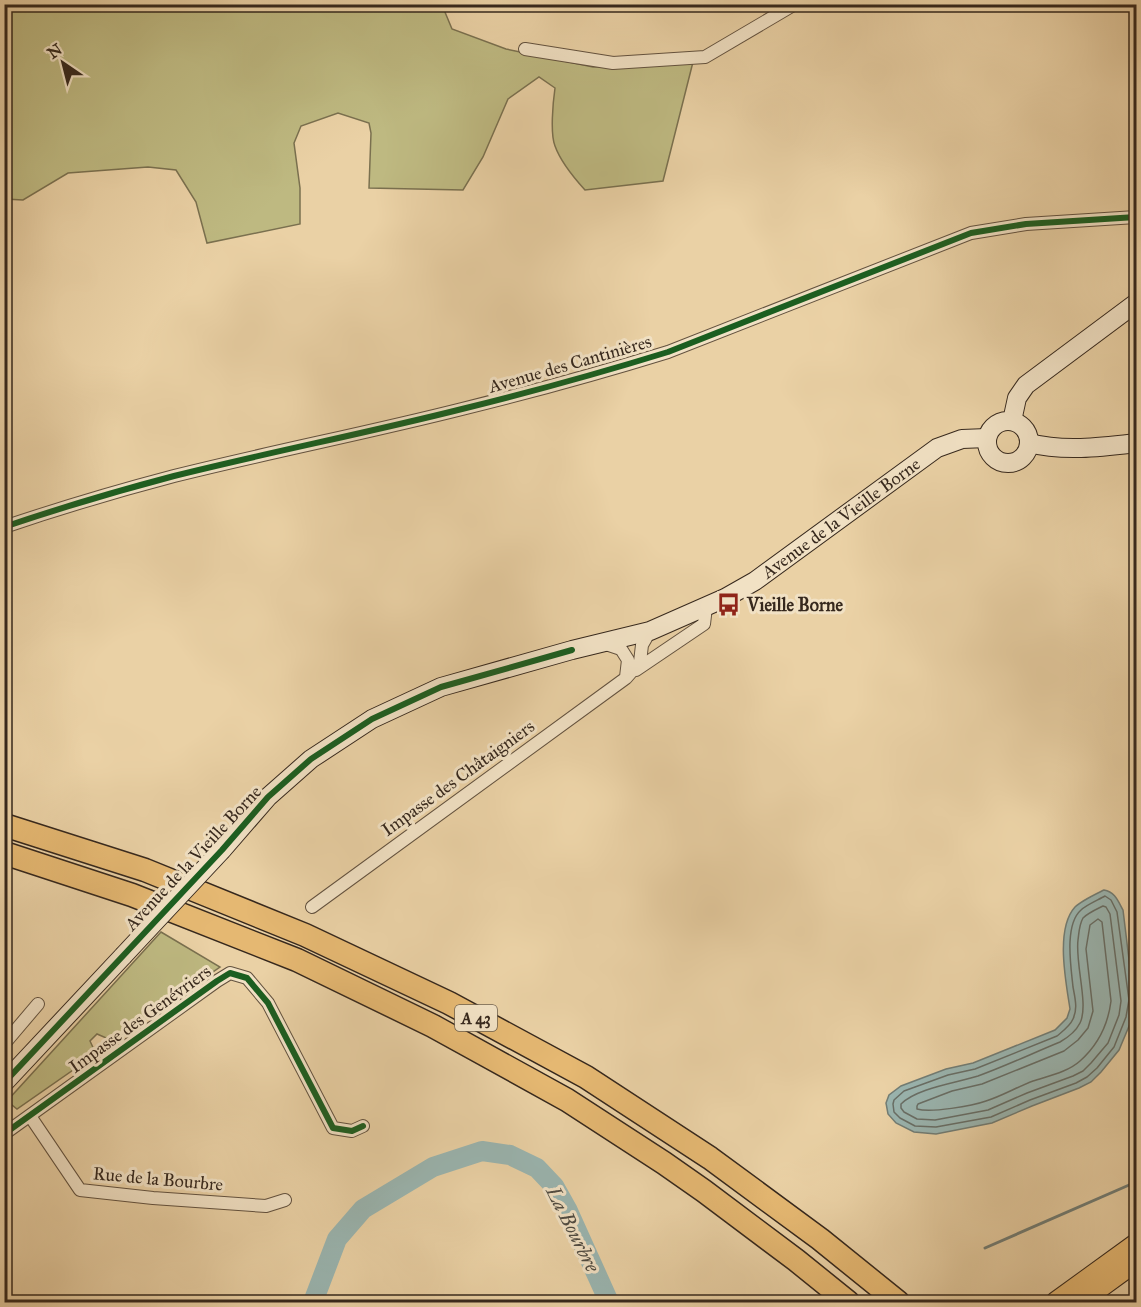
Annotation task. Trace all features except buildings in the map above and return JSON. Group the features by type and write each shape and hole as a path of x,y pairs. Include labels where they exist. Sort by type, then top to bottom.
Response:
{"highway":[{"name":"A 43","path":"4,825 145,870 305,935 449,1003 586,1077 710,1158 820,1239 898,1302"},
{"name":"A 43","path":"4,853 132,895 297,960 433,1026 567,1100 654,1157 704,1191 848,1302"}],"main road":[{"path":"1012,421 1017,398 1026,385 1137,303"},
{"path":"1012,421 1018,423 1026,431 1029,443 1028,450 1020,459 1007,463 996,459 991,454 987,438 996,425 1012,421"},
{"name":"Avenue de la Vieille Borne","path":"4,1083 222,850 268,797 311,759 372,719 441,687 562,652 650,631 725,598 755,581 937,448 962,439 987,438"},
{"path":"1029,443 1045,447 1115,446 1137,443"},
{"path":"1056,1302 1137,1244"},
{"path":"1080,1302 1137,1261"}],"street":[{"path":"525,49 613,63 705,57 795,4"},
{"name":"Avenue des Cantinières","path":"4,527 54,510 174,476 461,410 616,368 668,352 971,233 1026,224 1137,217"},
{"path":"626,678 704,624 706,606"},
{"name":"Impasse des Châtaigniers","path":"312,907 626,678 640,662 642,645 650,631"},
{"path":"602,643 621,649 628,660 626,678"},
{"name":"Impasse des Genévriers","path":"4,1134 230,973 247,978 268,1003 333,1128 352,1131 363,1126"},
{"path":"4,1044 38,1004"},
{"name":"Rue de la Bourbre","path":"30,1116 80,1190 266,1206 285,1200"}],"shaded area":[{"path":"4,5 442,5 452,29 506,49 593,67 693,62 663,181 585,190 572,175 557,151 553,141 552,126 555,88 539,77 508,99 483,157 463,190 369,188 371,133 369,123 338,113 301,126 294,143 300,188 300,224 207,243 196,202 176,170 148,167 68,173 23,200 5,199"},
{"path":"161,932 220,967 113,1041 97,1034 90,1041 96,1054 17,1109 7,1101"}],"water":[{"path":"1104,890 1114,895 1123,910 1134,1001 1132,1019 1119,1050 1101,1072 1091,1082 1079,1088 992,1123 936,1134 914,1132 896,1123 888,1114 886,1103 889,1095 901,1086 946,1069 973,1063 1055,1030 1067,1018 1070,1009 1064,956 1065,928 1075,907"}],"waterway":[{"name":"La Bourbre","path":"313,1302 337,1239 363,1209 433,1167 482,1151 510,1155 537,1168 554,1186 568,1211 609,1302"},
{"path":"985,1248 1136,1182"}],"cycle path":[{"path":"4,527 174,476 462,409 642,360 668,352 971,233 1026,224 1136,217"},
{"path":"4,1083 222,850 268,797 311,759 372,719 441,687 572,650"},
{"path":"4,1134 230,973 247,978 268,1003 333,1128 352,1131 363,1126"}],"place":[{"name":"Vieille Borne","path":"729,605"}]}
